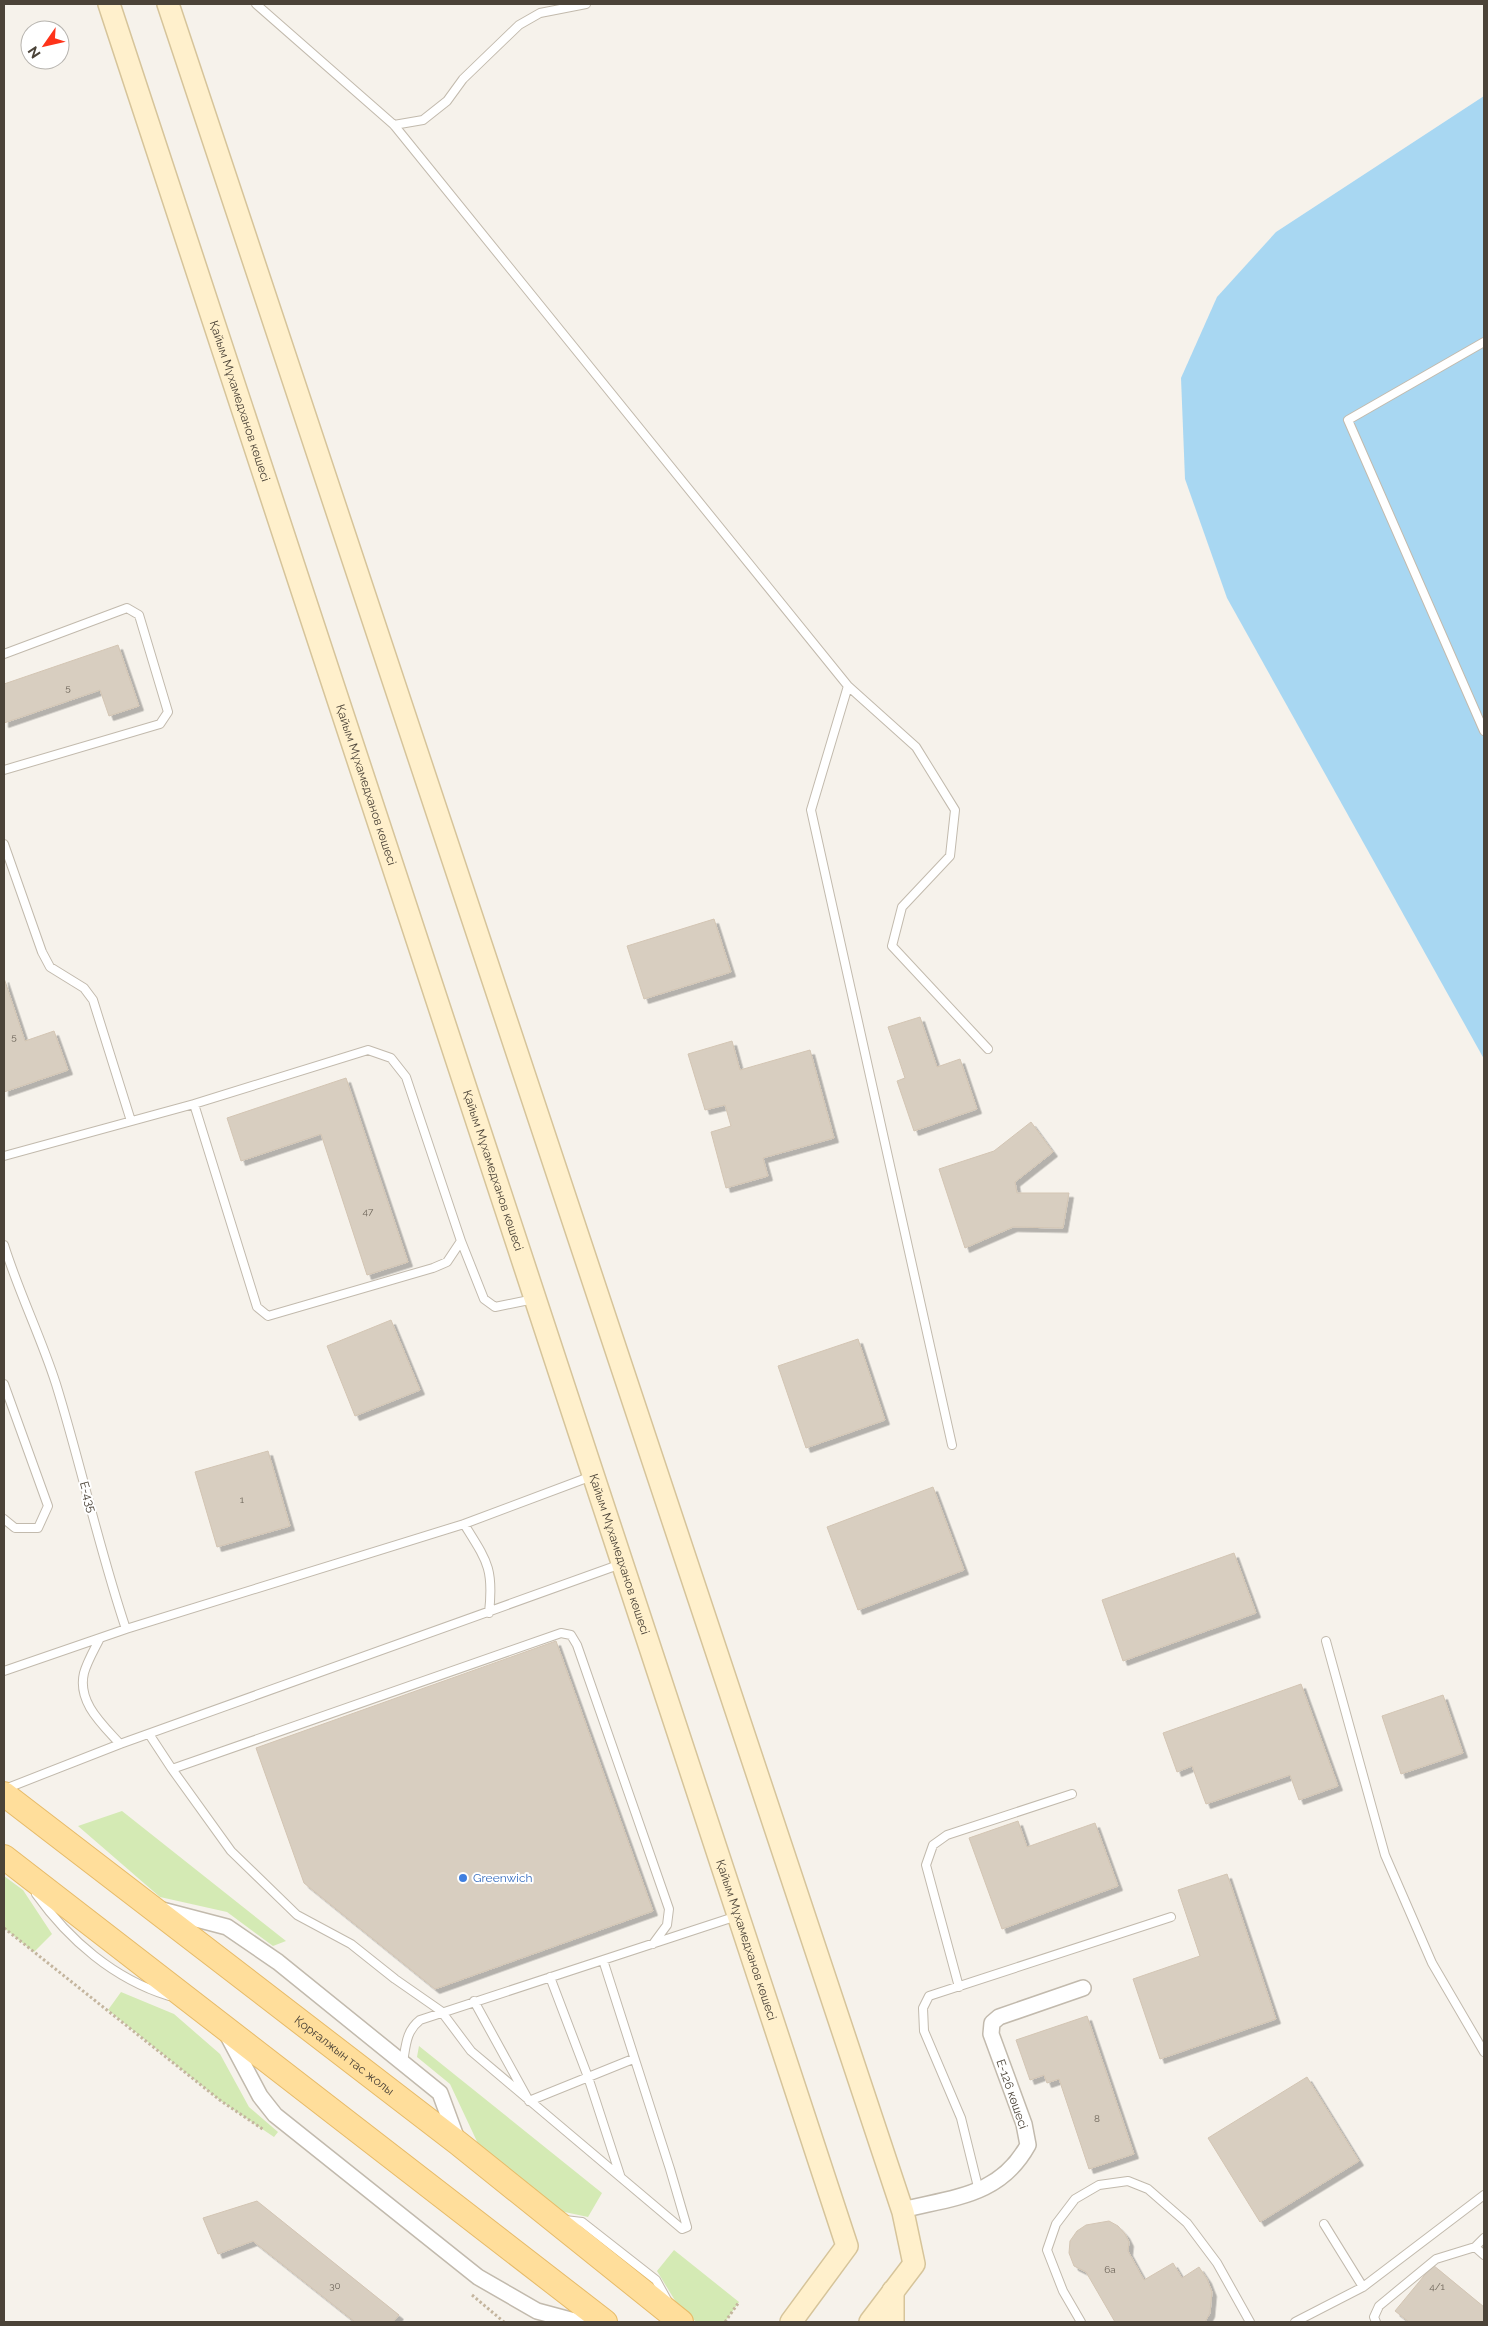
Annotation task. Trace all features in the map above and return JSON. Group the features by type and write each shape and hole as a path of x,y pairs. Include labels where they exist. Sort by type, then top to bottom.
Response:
{"main road":[{"name":"Қайым Мұхамедханов көшесі","path":"109,4 847,2246 791,2322"},
{"path":"168,4 902,2210 914,2264 870,2322"},
{"name":"Қорғалжын тас жолы","path":"4,1794 458,2143 679,2321"},
{"path":"10,1861 604,2322"},
{"path":"892,2322 893,2291"}],"street":[{"path":"152,1908 227,1927 278,1962 440,2093 458,2143"},
{"name":"Е-126 көшесі","path":"902,2210 979,2191 1002,2178 1020,2160 1028,2145 1024,2124 991,2034 992,2023 999,2017 1083,1988"},
{"path":"222,2026 260,2096 275,2115 478,2277 537,2311 578,2322"}],"lane":[{"path":"256,4 394,125 848,686 916,747 956,810 950,856 902,907 892,946 988,1049"},
{"path":"540,4 540,13"},
{"path":"394,125 423,120 447,101 463,79 519,25 540,13 586,4"},
{"path":"1484,342 1348,420 1484,731"},
{"path":"4,654 127,608 139,615 168,712 160,724 4,770"},
{"path":"848,686 811,810 952,1445"},
{"path":"4,844 42,952 50,967 84,988 93,1000 131,1121"},
{"path":"4,1156 194,1104 368,1050 391,1058 406,1077 461,1242 484,1299 495,1307 536,1299"},
{"path":"194,1104 256,1308 268,1316 448,1262 461,1242"},
{"name":"Е-435","path":"4,1246 56,1383 108,1577 126,1629"},
{"path":"4,1384 48,1506 38,1528 15,1528 4,1519"},
{"path":"4,1671 99,1640 126,1629 464,1524 594,1475"},
{"path":"464,1524 489,1567 492,1587 489,1613"},
{"path":"4,1790 120,1744 623,1564"},
{"path":"172,1769 561,1633 571,1635 577,1645 669,1910 667,1925 653,1944"},
{"path":"99,1640 84,1673 84,1696 94,1715 120,1744"},
{"path":"1326,1641 1385,1855 1432,1963 1484,2052"},
{"path":"149,1734 231,1851 297,1915 350,1944 441,2011 471,2051 682,2229 687,2227 670,2169 633,2059 603,1960"},
{"path":"959,1987 926,1865 933,1845 947,1835 1072,1794"},
{"path":"402,2064 407,2037 412,2027 420,2020 441,2011 738,1916"},
{"path":"979,2191 961,2118 924,2031 923,2008 929,1996 1171,1917"},
{"path":"550,1977 588,2077 620,2176"},
{"path":"474,2001 529,2101"},
{"path":"529,2101 633,2059"},
{"path":"1081,2322 1063,2291 1047,2250 1056,2224 1075,2199 1100,2185 1128,2181 1148,2189 1186,2223 1216,2263 1250,2322"},
{"path":"1295,2322 1363,2287 1483,2198"},
{"path":"1324,2224 1363,2287"},
{"path":"1376,2322 1374,2317 1379,2306 1436,2259 1475,2247 1484,2238"},
{"path":"1475,2247 1484,2255"}],"path":[{"path":"4,1928 221,2101 266,2132"},
{"path":"467,2290 504,2322"},
{"path":"725,2322 739,2302"}],"green space":[{"path":"122,1811 286,1941 273,1946 227,1912 160,1897 78,1826"},
{"path":"4,1876 23,1890 52,1934 34,1952 4,1928"},
{"path":"121,1992 174,2014 220,2054 249,2107 278,2132 274,2137 221,2101 108,2010"},
{"path":"419,2046 602,2193 588,2217 560,2211 481,2150 450,2084 417,2057"},
{"path":"674,2250 739,2302 725,2322 697,2322 682,2312 657,2271"}],"water":[{"path":"1484,96 1484,1059 1227,598 1185,479 1181,378 1217,297 1276,232"}],"building":[{"path":"118,645 139,706 109,716 100,690 4,723 4,684"},
{"path":"714,919 731,972 644,999 627,946"},
{"path":"4,978 25,1041 54,1031 68,1070 4,1092"},
{"path":"920,1017 937,1067 960,1059 977,1109 914,1131 897,1081 905,1078 888,1027"},
{"path":"732,1041 740,1070 810,1050 834,1138 763,1158 768,1176 726,1188 711,1132 731,1126 725,1105 705,1110 688,1054"},
{"path":"346,1078 408,1262 367,1275 321,1134 241,1161 227,1118"},
{"path":"1031,1122 1053,1152 1015,1182 1017,1193 1069,1193 1063,1228 1013,1227 965,1248 939,1169 994,1151"},
{"path":"391,1320 420,1390 355,1416 327,1346"},
{"path":"858,1339 885,1420 806,1448 778,1366"},
{"path":"268,1451 290,1526 217,1547 195,1472"},
{"path":"933,1487 964,1570 858,1610 827,1527"},
{"path":"1234,1553 1256,1613 1123,1661 1102,1600"},
{"path":"556,1641 653,1911 435,1989 304,1883 256,1748"},
{"path":"1301,1684 1338,1786 1299,1800 1290,1775 1206,1804 1192,1766 1177,1772 1163,1733"},
{"path":"1443,1695 1463,1753 1401,1774 1382,1716"},
{"path":"1018,1821 1027,1847 1095,1823 1118,1886 1002,1929 969,1838"},
{"path":"1227,1874 1276,2019 1160,2059 1133,1979 1200,1956 1178,1890"},
{"path":"1087,2016 1134,2154 1089,2169 1059,2079 1047,2083 1044,2075 1030,2080 1016,2040"},
{"path":"1307,2077 1359,2161 1260,2222 1208,2138"},
{"path":"257,2201 399,2315 393,2322 355,2322 253,2241 218,2254 203,2218"},
{"path":"1109,2221 1118,2226 1125,2234 1129,2242 1128,2251 1144,2280 1173,2263 1182,2278 1199,2267 1207,2279 1212,2292 1210,2313 1205,2322 1115,2322 1086,2272 1074,2266 1069,2253 1070,2241 1077,2231 1086,2225"},
{"path":"1433,2265 1484,2307 1484,2322 1409,2322 1395,2311"}],"place":[{"name":"Greenwich","path":"463,1878"}]}
